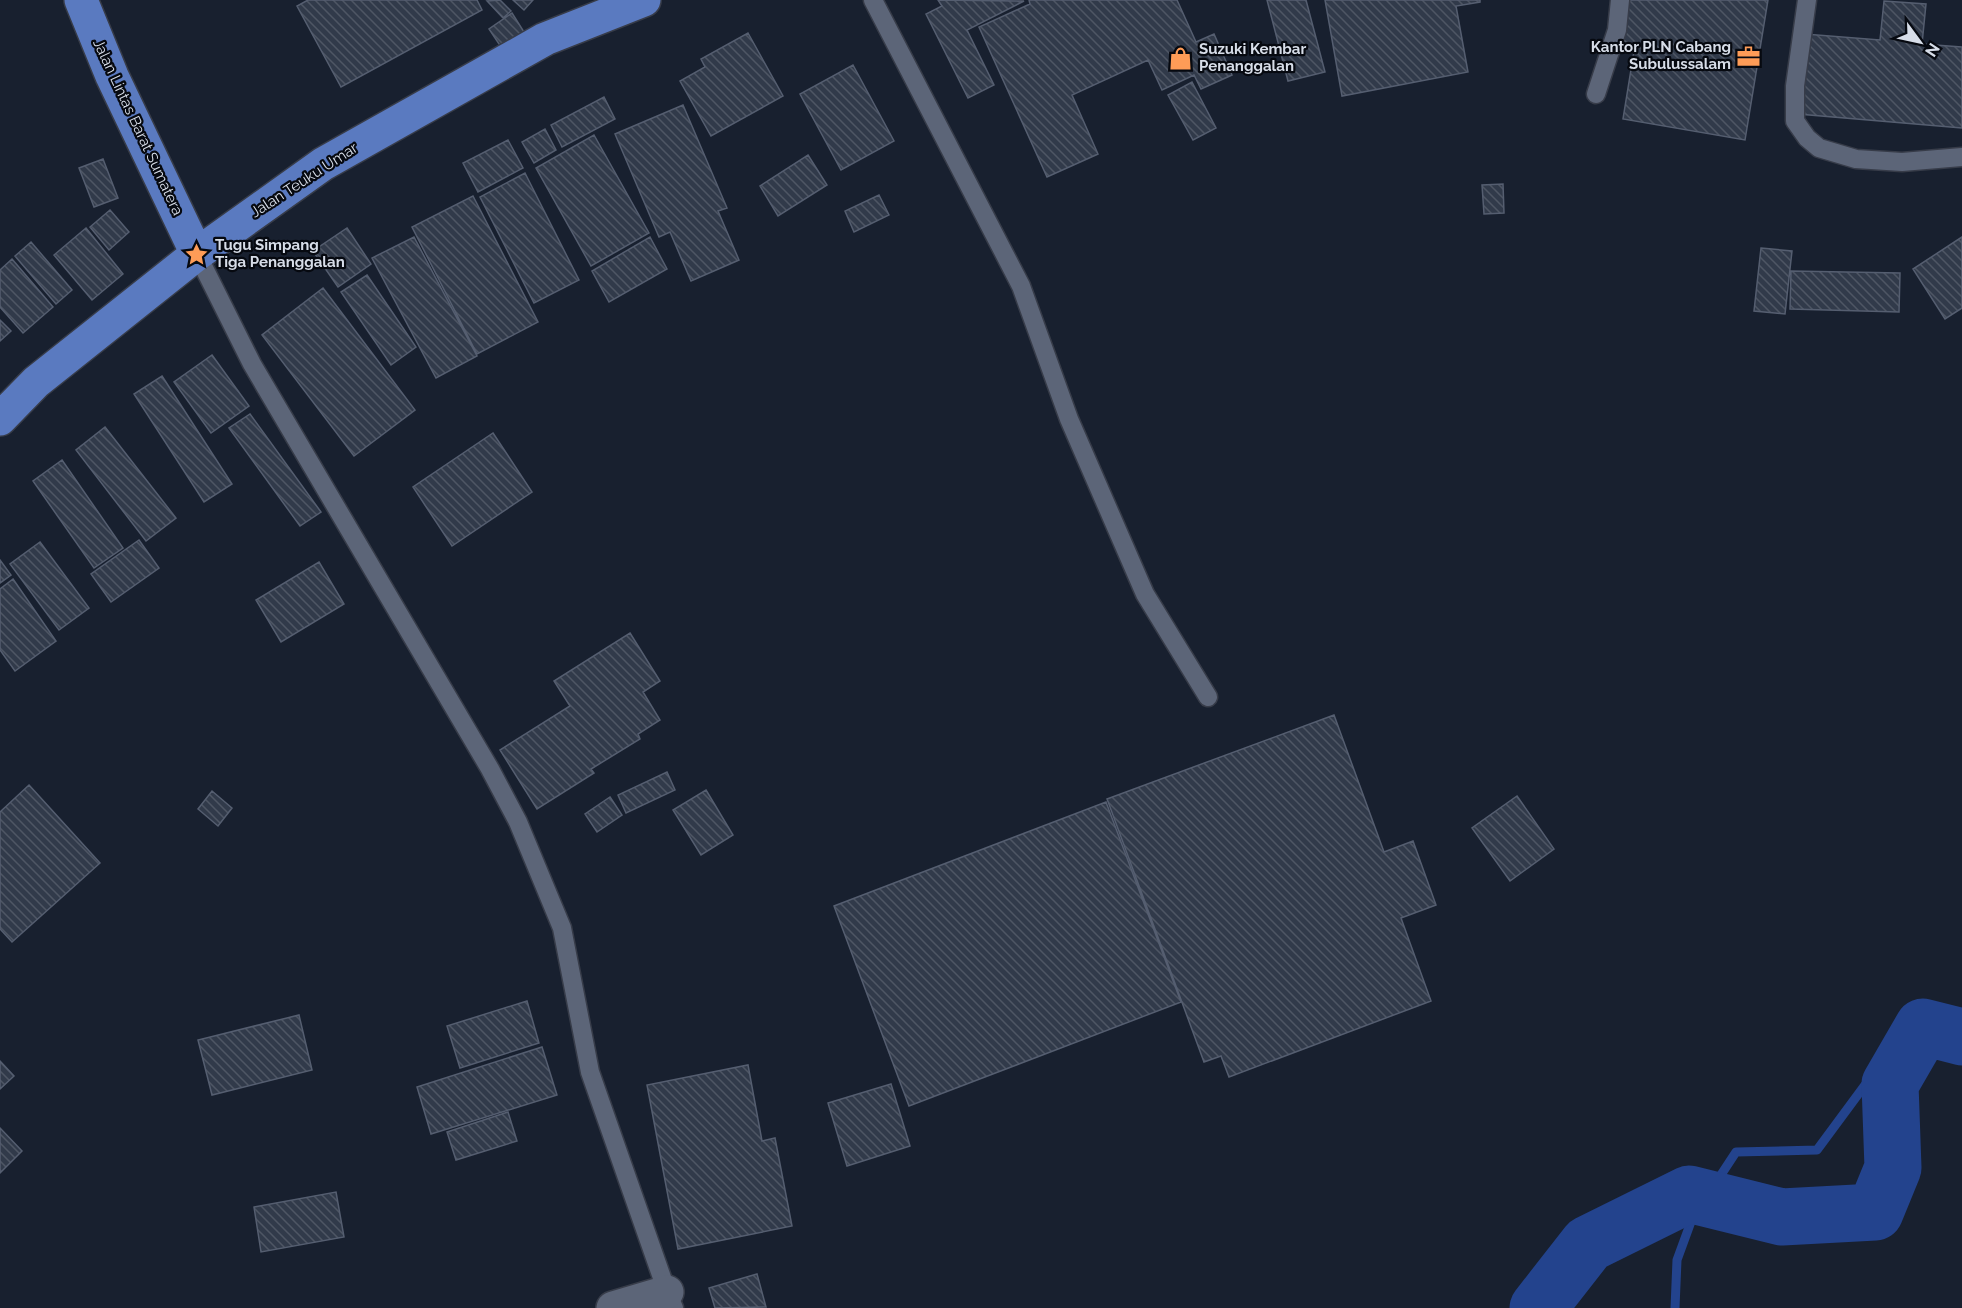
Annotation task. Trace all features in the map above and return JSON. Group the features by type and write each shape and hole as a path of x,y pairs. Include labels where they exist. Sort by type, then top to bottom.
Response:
{"highway":[{"name":"Jalan Lintas Barat Sumatera","path":"81,0 112,76 196,254"},
{"name":"Jalan Teuku Umar","path":"0,419 36,382 196,254 333,158 545,39 644,0"}],"street":[{"path":"613,1308 670,1300"}],"lane":[{"path":"873,0 1008,257 1021,286 1069,420 1145,594 1208,697"},
{"path":"1596,94 1617,30 1620,0"},
{"path":"1807,0 1795,86 1795,121 1807,138 1819,148 1856,159 1902,162 1962,157"},
{"path":"196,254 252,364 490,769 518,822 562,928 590,1072 670,1300"}],"building":[{"path":"308,0 477,0 482,10 341,87 297,6"},
{"path":"500,0 511,11 503,18 487,1"},
{"path":"513,0 533,0 524,10"},
{"path":"938,0 1024,1 967,30 994,85 968,98 926,14 942,6"},
{"path":"1029,0 1177,0 1196,42 1214,34 1232,75 1201,89 1194,75 1162,90 1148,60 1072,95 1098,154 1047,177 979,27 1030,4"},
{"path":"1267,0 1306,0 1325,72 1288,81"},
{"path":"1325,0 1480,0 1480,2 1456,6 1468,72 1342,96"},
{"path":"1627,0 1768,0 1745,140 1623,119 1634,51 1619,48"},
{"path":"1884,1 1926,4 1922,44 1962,47 1962,128 1798,114 1805,34 1880,40"},
{"path":"512,13 524,32 501,47 489,29"},
{"path":"748,33 783,96 711,136 680,81 705,67 701,59"},
{"path":"853,65 894,141 841,170 800,94"},
{"path":"1192,82 1216,128 1193,140 1168,95"},
{"path":"604,97 615,119 562,147 551,125"},
{"path":"683,105 727,208 718,211 739,260 691,281 670,232 659,237 615,134"},
{"path":"545,129 556,150 534,163 522,142"},
{"path":"594,135 649,233 591,266 536,168"},
{"path":"508,140 523,168 478,192 463,163"},
{"path":"808,155 827,185 778,216 760,186"},
{"path":"103,159 118,198 94,207 79,168"},
{"path":"525,173 579,280 534,303 480,197"},
{"path":"1503,184 1504,213 1484,214 1482,185"},
{"path":"879,195 889,215 854,232 845,211"},
{"path":"473,196 538,322 477,354 412,227"},
{"path":"110,210 129,232 109,250 90,227"},
{"path":"86,228 123,274 92,300 54,255"},
{"path":"347,228 371,264 338,287 313,251"},
{"path":"414,237 477,356 436,378 372,258"},
{"path":"650,237 667,269 609,302 592,271"},
{"path":"1962,237 1962,308 1945,319 1913,269"},
{"path":"31,242 72,290 56,304 15,256"},
{"path":"1761,248 1792,251 1785,314 1754,311"},
{"path":"12,259 53,307 23,333 0,307 0,270"},
{"path":"1791,271 1900,273 1899,312 1790,309"},
{"path":"367,275 416,347 391,365 341,292"},
{"path":"323,288 415,410 354,456 262,335"},
{"path":"0,320 11,331 0,341"},
{"path":"212,355 249,406 211,433 174,382"},
{"path":"162,376 232,484 204,502 134,394"},
{"path":"250,414 321,512 300,526 229,428"},
{"path":"105,427 176,518 146,541 76,450"},
{"path":"493,433 532,492 452,546 413,487"},
{"path":"62,460 123,548 94,568 33,481"},
{"path":"139,540 159,568 111,602 91,574"},
{"path":"40,542 89,608 59,630 10,564"},
{"path":"0,560 11,575 0,583"},
{"path":"319,562 344,604 281,642 256,600"},
{"path":"13,579 56,641 15,671 0,650 0,589"},
{"path":"630,633 660,681 643,692 660,720 638,734 640,739 591,769 594,773 537,809 500,750 570,706 554,681"},
{"path":"1334,715 1384,852 1413,841 1436,905 1401,918 1431,1001 1229,1077 1221,1056 1204,1062 1107,799"},
{"path":"667,772 675,790 626,813 618,795"},
{"path":"29,785 100,863 12,942 0,929 0,812"},
{"path":"706,790 733,835 701,855 673,810"},
{"path":"212,791 232,808 218,826 198,809"},
{"path":"1517,796 1554,849 1510,881 1472,828"},
{"path":"610,797 622,815 597,832 585,814"},
{"path":"1106,802 1181,1002 909,1106 834,906"},
{"path":"527,1001 539,1043 460,1068 447,1026"},
{"path":"299,1015 312,1070 212,1095 198,1040"},
{"path":"542,1047 557,1095 431,1134 417,1087"},
{"path":"0,1061 14,1076 0,1089"},
{"path":"748,1065 762,1141 775,1138 792,1226 678,1249 647,1085"},
{"path":"891,1084 910,1146 847,1166 828,1103"},
{"path":"508,1112 517,1141 456,1160 447,1132"},
{"path":"0,1128 22,1151 0,1173"},
{"path":"336,1192 344,1237 261,1252 254,1207"},
{"path":"757,1274 766,1307 715,1308 709,1288"}],"waterway":[{"path":"1538,1308 1588,1244 1689,1194 1782,1217 1875,1212 1893,1168 1890,1084 1923,1027 1962,1037"},
{"path":"1675,1308 1677,1260 1692,1219 1736,1152 1817,1150 1868,1081 1905,1062 1962,1044"}],"place":[{"name":"Kantor PLN Cabang Subulussalam","path":"1749,56"},
{"name":"Suzuki Kembar Penanggalan","path":"1181,58"},
{"name":"Tugu Simpang Tiga Penanggalan","path":"197,254"}]}
